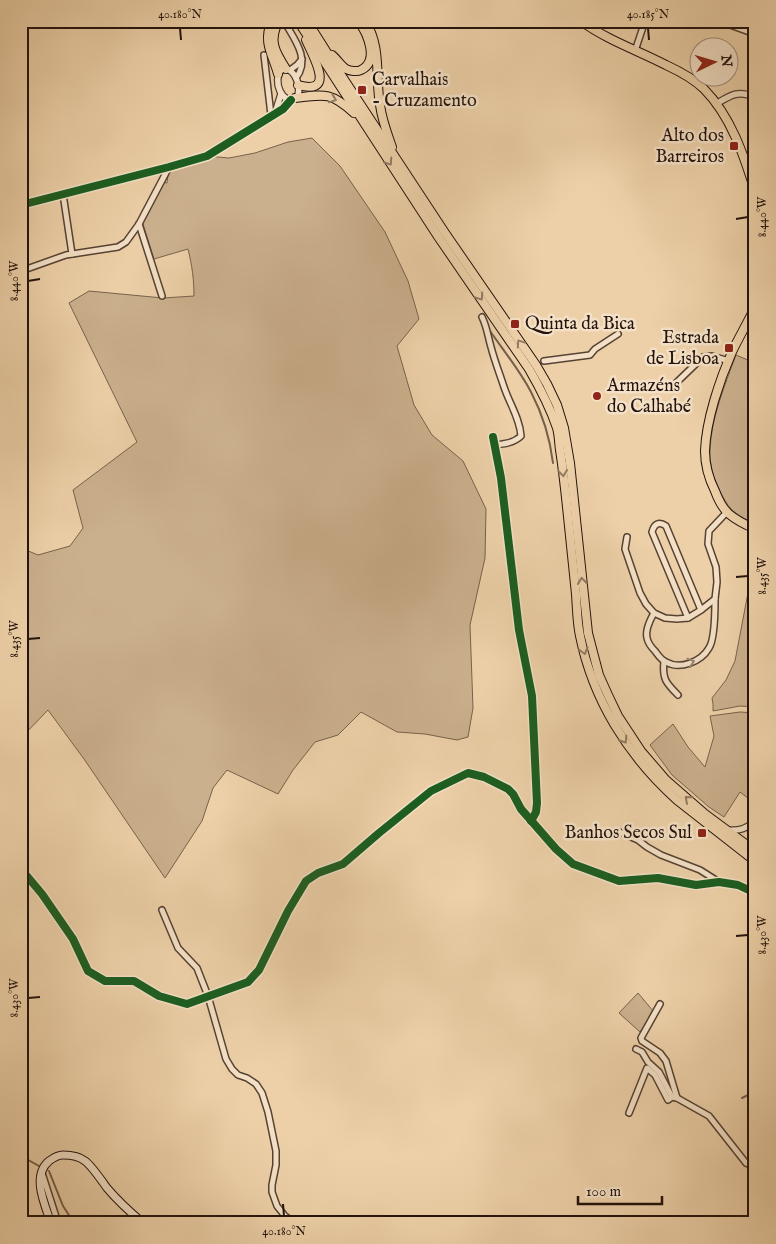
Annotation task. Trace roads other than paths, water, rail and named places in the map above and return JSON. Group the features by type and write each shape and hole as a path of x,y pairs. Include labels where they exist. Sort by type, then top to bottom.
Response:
{"main road":[{"path":"272,21 268,32 268,48 278,74"},
{"path":"302,22 326,50 345,68 356,71 362,70 368,65 370,57 368,36 358,21"},
{"path":"365,21 375,42 380,105 396,158"},
{"path":"581,21 592,29 666,65 691,79 704,89 724,115 738,145 755,191"},
{"path":"278,22 273,37 273,44 278,56 288,69"},
{"path":"297,82 314,87 320,79 319,70 302,22"},
{"path":"302,22 363,121 439,238 529,369 550,407 557,430 562,464 580,635 591,677 611,720 635,756 676,800 755,861"},
{"path":"326,50 445,233 536,366 557,406 564,428 570,463 588,633 599,675 618,716 641,751 666,780 705,814 755,852"},
{"path":"293,99 319,95 333,97 342,102 363,121"},
{"path":"755,308 733,351 714,399 705,450 710,482 718,498 727,512 755,529"},
{"path":"51,1223 40,1186 45,1165 52,1158 59,1155 70,1155 85,1160 109,1190 143,1223"}],"street":[{"path":"21,205 207,156 286,106 298,95 297,82 302,67 302,58 299,48 284,21"},
{"path":"635,51 645,21"},
{"path":"719,21 755,34"},
{"path":"264,55 273,114"},
{"path":"293,99 287,99 281,94 277,79 278,74 282,69 288,69 297,65 302,58"},
{"path":"288,69 297,82"},
{"path":"716,104 734,94 740,93 755,97"},
{"path":"273,114 281,94"},
{"path":"21,271 66,255 118,246 126,242 139,224 169,167"},
{"path":"63,194 72,254"},
{"path":"139,224 162,296"},
{"path":"482,317 521,433 521,436 517,439 508,443 494,445"},
{"path":"544,361 590,355 595,349 618,334"},
{"path":"675,384 703,357 712,356 729,361"},
{"path":"493,437 501,478 519,630 532,696 537,804 536,812 531,821"},
{"path":"654,613 647,630 647,638 664,662 686,665 698,660 710,647 715,613 716,567 708,544 709,531 727,512"},
{"path":"688,618 652,532 653,527 657,524 662,523 666,526 701,610"},
{"path":"627,537 625,549 640,594 654,613 665,618 688,618 715,599"},
{"path":"664,662 662,673 666,683 678,695"},
{"path":"21,869 42,894 73,939 88,970 104,981 134,981 159,996 187,1004 248,982 259,970 288,911 306,880 318,873 343,864 431,792 468,773 484,777 508,789 531,821 556,849 573,864 619,881 658,878 696,885 719,882 738,885 755,892"},
{"path":"725,830 738,831 755,822 753,808 755,804"},
{"path":"617,832 638,840 661,855 700,870 719,882"},
{"path":"162,910 178,948 196,968 208,996 226,1059 238,1075 248,1078 256,1084 262,1093 276,1151 272,1192 277,1206 285,1216 296,1223"},
{"path":"660,1004 641,1038 642,1041 660,1053 666,1060 674,1098"},
{"path":"636,1048 660,1072 674,1098 709,1116 746,1163 755,1167"},
{"path":"629,1113 647,1068 655,1075 668,1100 674,1098"},
{"path":"42,1173 58,1223"}],"waterway":[{"path":"490,331 531,392 545,427 553,463"},
{"path":"742,1098 748,1095 755,1100"},
{"path":"21,1156 39,1166"},
{"path":"49,1171 63,1206 74,1223"}],"place":[{"name":"Carvalhais - Cruzamento","path":"362,90"},
{"name":"Alto dos Barreiros","path":"734,146"},
{"name":"Quinta da Bica","path":"515,324"},
{"name":"Estrada de Lisboa","path":"729,348"},
{"name":"Armazéns do Calhabé","path":"597,396"},
{"name":"Banhos Secos Sul","path":"702,833"}]}
